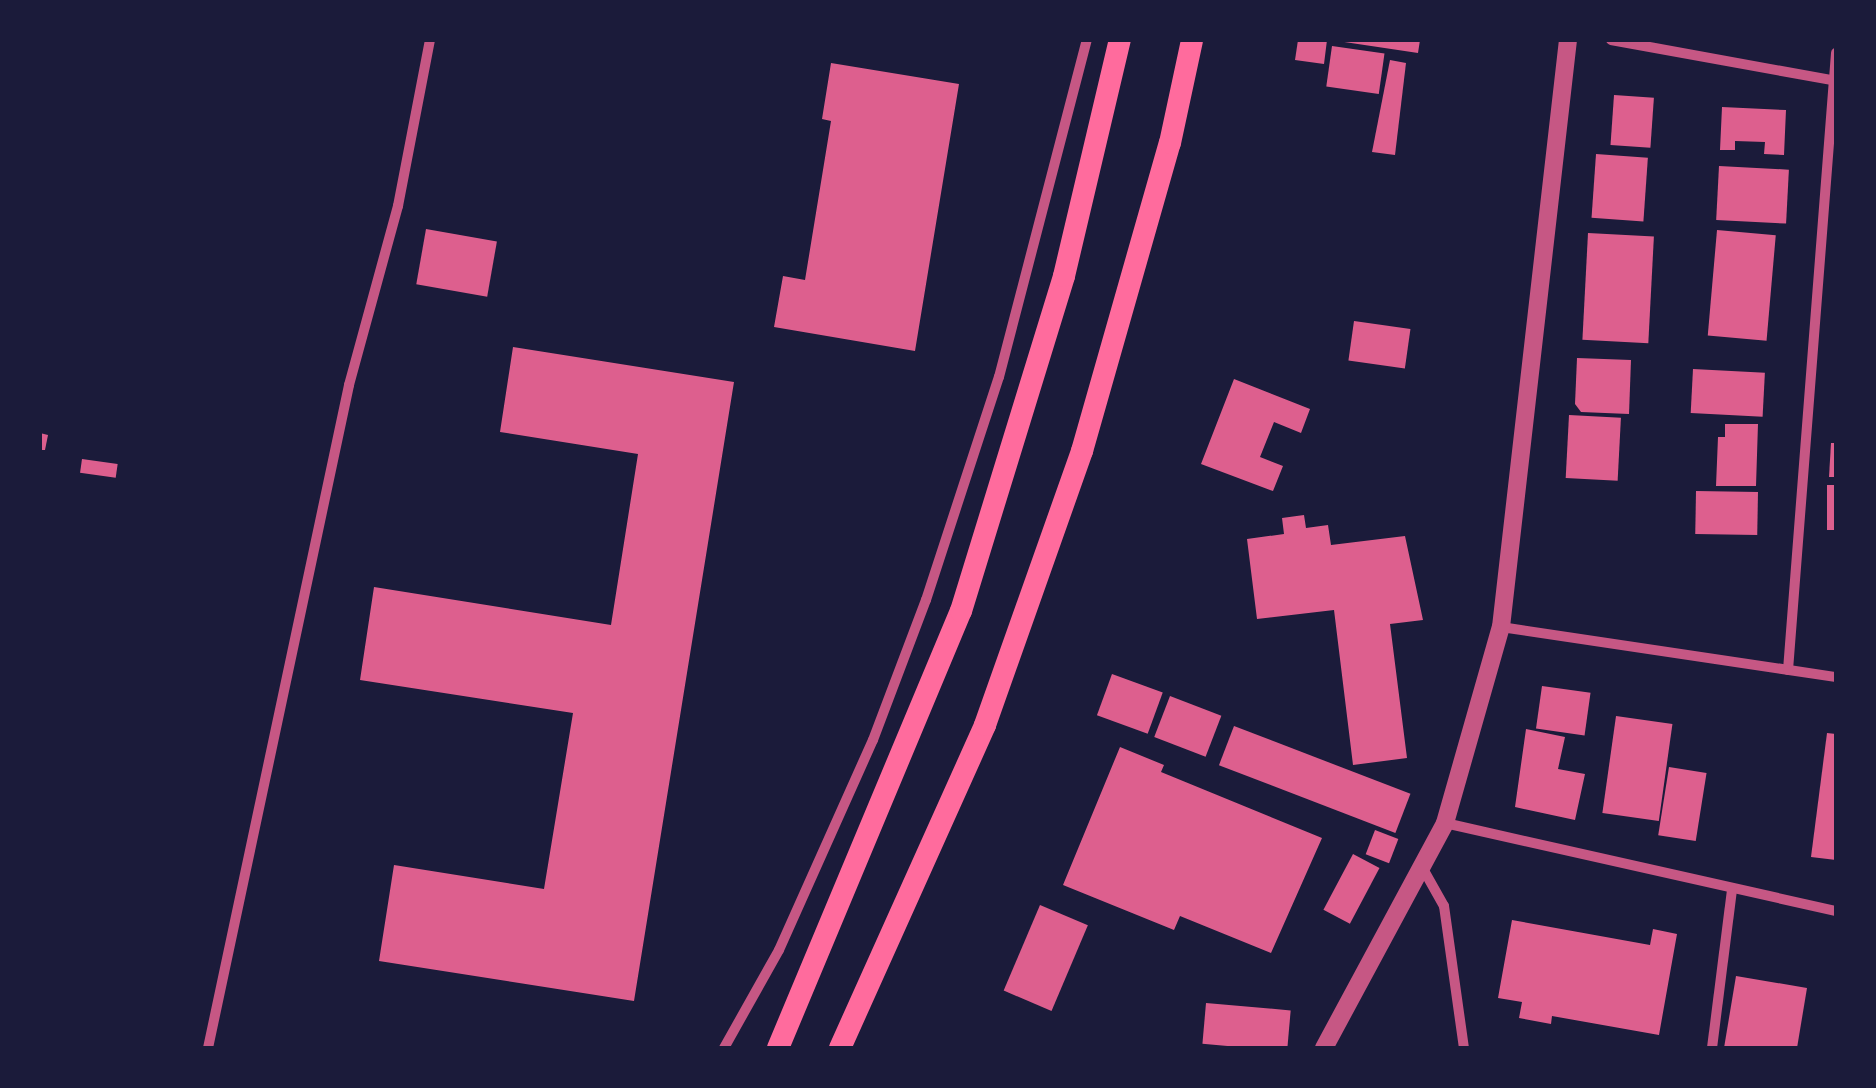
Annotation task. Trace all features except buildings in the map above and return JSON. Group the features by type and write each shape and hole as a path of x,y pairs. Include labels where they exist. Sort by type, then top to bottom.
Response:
{"highway":[{"path":"778,1048 961,611 1064,276 1120,40"},
{"path":"840,1048 985,725 1082,451 1170,143 1192,40"}],"street":[{"path":"208,1048 349,384 398,206 430,40"},
{"path":"724,1048 778,950 873,740 926,600 1000,377 1087,40"},
{"path":"1324,1048 1445,823 1501,627 1568,40"},
{"path":"1611,40 1834,81"},
{"path":"1788,670 1836,53"},
{"path":"1501,627 1836,677"},
{"path":"1445,823 1732,890 1836,910"},
{"path":"1422,867 1444,906 1464,1048"},
{"path":"1712,1048 1732,890"}]}
